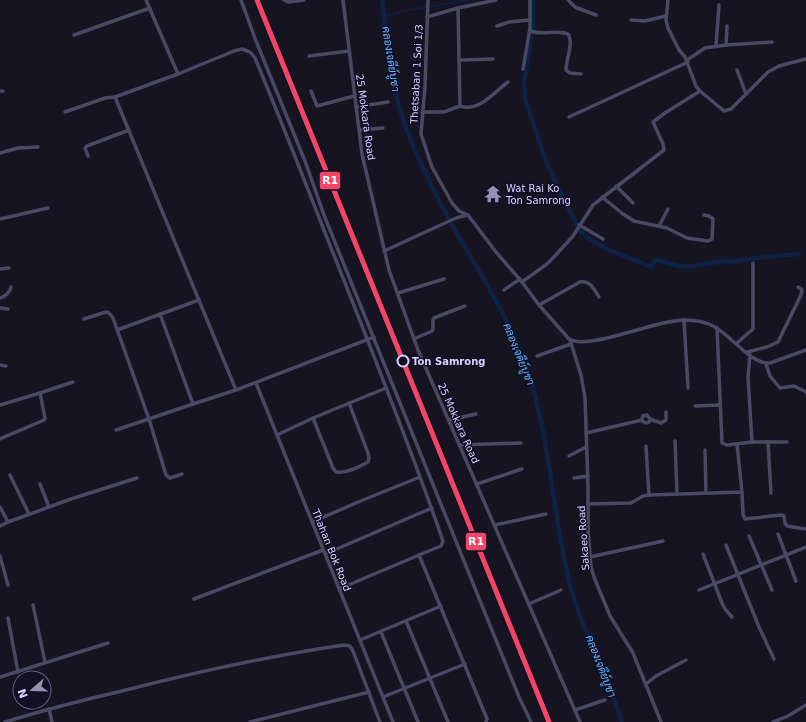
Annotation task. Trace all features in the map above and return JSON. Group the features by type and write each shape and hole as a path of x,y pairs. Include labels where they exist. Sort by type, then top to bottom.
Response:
{"street":[{"path":"146,0 178,74"},
{"path":"241,0 256,41 305,161 324,215 510,675 531,722"},
{"path":"284,0 288,2 304,0"},
{"name":"25 Mokkara Road","path":"343,0 358,130 364,167 389,270 414,339 580,722"},
{"path":"427,15 496,0"},
{"path":"523,69 532,32 530,20 530,0"},
{"path":"568,0 575,7 596,15"},
{"path":"668,0 666,16 668,28 687,61 696,86 724,111 731,109 768,72 779,66 806,59"},
{"name":"Thetsaban 1 Soi 1/3","path":"428,2 425,86 421,134 432,167 448,197 459,211 468,215"},
{"path":"716,46 719,5"},
{"path":"74,35 150,8"},
{"path":"458,8 460,106"},
{"path":"631,20 645,21 666,16"},
{"path":"497,26 508,22 530,20"},
{"path":"726,45 727,26"},
{"path":"532,32 541,34 560,32 568,34 570,40 566,70 570,73 581,74"},
{"path":"569,117 687,61 705,48 772,42"},
{"path":"65,112 178,74 234,51 242,49 250,52 256,58 386,388 432,508 443,541 441,546 339,589"},
{"path":"309,56 349,51"},
{"path":"460,60 493,59"},
{"path":"737,70 746,94"},
{"path":"422,112 444,112 460,106 467,108 478,105 491,97 508,82"},
{"path":"311,91 317,106 354,96"},
{"path":"504,290 554,257 579,226 593,204 664,150 663,144 653,122 700,91"},
{"path":"116,96 236,390"},
{"path":"356,107 388,102"},
{"path":"358,130 382,128"},
{"path":"88,156 85,148 87,146 129,130"},
{"path":"0,153 18,148 38,147"},
{"path":"616,186 632,203"},
{"path":"602,197 628,218 641,223 659,226 687,238 709,241 712,236 713,219 704,215"},
{"path":"0,219 48,208"},
{"path":"659,226 668,209"},
{"path":"384,251 456,218 468,215"},
{"name":"Sakaeo Road","path":"468,215 496,252 521,280 539,305 569,339 571,344 584,389 588,476 588,530 590,558 594,577 610,616 633,653 661,722"},
{"path":"579,226 603,239"},
{"path":"737,343 753,329 753,263"},
{"path":"0,269 9,268"},
{"path":"398,293 444,279"},
{"path":"539,305 580,282 587,282 592,286 599,297"},
{"path":"0,298 10,290 11,287"},
{"path":"749,354 778,342 801,294 802,290 798,287"},
{"path":"117,330 199,300"},
{"path":"414,339 432,331 432,320 434,318 465,306"},
{"path":"0,308 8,310"},
{"path":"84,319 106,312 113,318 149,419 166,475 170,478 182,474"},
{"path":"160,314 193,404"},
{"path":"569,339 574,342 585,343 654,324 684,320 709,324 717,328 749,354 760,362 766,364 806,350"},
{"path":"684,320 688,388"},
{"path":"717,328 722,443 727,445 752,442 787,442"},
{"path":"116,430 256,383 374,337"},
{"path":"537,356 571,344"},
{"path":"749,354 748,376 752,442"},
{"path":"766,364 770,376 780,388 794,386 806,392"},
{"path":"0,365 6,366"},
{"path":"0,405 73,382"},
{"name":"Thahan Bok Road","path":"256,383 393,722"},
{"path":"277,435 313,418 386,388"},
{"path":"0,439 44,420 45,418 40,393"},
{"path":"313,418 333,468 336,472 345,472 368,462 369,458 349,403"},
{"path":"695,406 720,405"},
{"path":"586,433 642,420 646,423 649,422 650,419 661,423 666,420 666,412"},
{"path":"449,420 476,414"},
{"path":"676,441 677,494"},
{"path":"768,442 771,493"},
{"path":"460,446 520,443"},
{"path":"737,444 743,514 745,519 781,515 784,516 784,523 787,526 805,529 806,534"},
{"path":"646,446 649,495"},
{"path":"569,456 586,447"},
{"path":"705,450 706,493"},
{"path":"477,484 522,469"},
{"path":"10,475 29,514"},
{"path":"574,478 588,476"},
{"path":"312,522 420,477"},
{"path":"0,526 29,514 137,478"},
{"path":"40,484 49,507"},
{"path":"588,504 631,504 643,496 649,495 742,492"},
{"path":"0,507 8,522"},
{"path":"325,554 432,508"},
{"path":"495,525 546,514"},
{"path":"778,534 796,581"},
{"path":"749,536 772,590"},
{"path":"590,558 663,541"},
{"path":"726,545 759,627 774,659"},
{"path":"699,590 806,547"},
{"path":"194,599 323,550"},
{"path":"703,554 725,609 732,617"},
{"path":"419,555 465,664 487,719 486,722"},
{"path":"0,556 8,585"},
{"path":"529,604 561,590"},
{"path":"33,605 45,662"},
{"path":"360,640 440,606"},
{"path":"8,618 18,670"},
{"path":"406,621 448,722"},
{"path":"381,632 418,722"},
{"path":"23,670 108,643"},
{"path":"52,708 232,665 344,644 350,646 353,650 380,722"},
{"path":"646,684 656,676 686,660"},
{"path":"383,697 465,664"},
{"path":"0,670 1,677 12,674"},
{"path":"250,722 369,692"},
{"path":"575,710 605,700"},
{"path":"773,722 788,716 806,705"},
{"path":"5,722 46,710"},
{"path":"49,710 52,722"}],"waterway":[{"name":"คลองเจดีย์บูชา","path":"382,0 396,95 409,134 420,162 438,199 493,295 513,335 532,383 545,442 564,560 571,589 580,616 622,722"},
{"path":"385,16 409,10 469,0"},
{"path":"533,0 533,28 524,82 525,98 545,158 558,188 581,232 605,248 652,267 655,260 680,266 692,266 724,261 731,262 799,254"}],"transit line":[{"name":"R1","path":"257,0 549,722"}],"place":[{"name":"Wat Rai Ko Ton Samrong","path":"493,194"},
{"name":"Ton Samrong","path":"403,361"}]}
